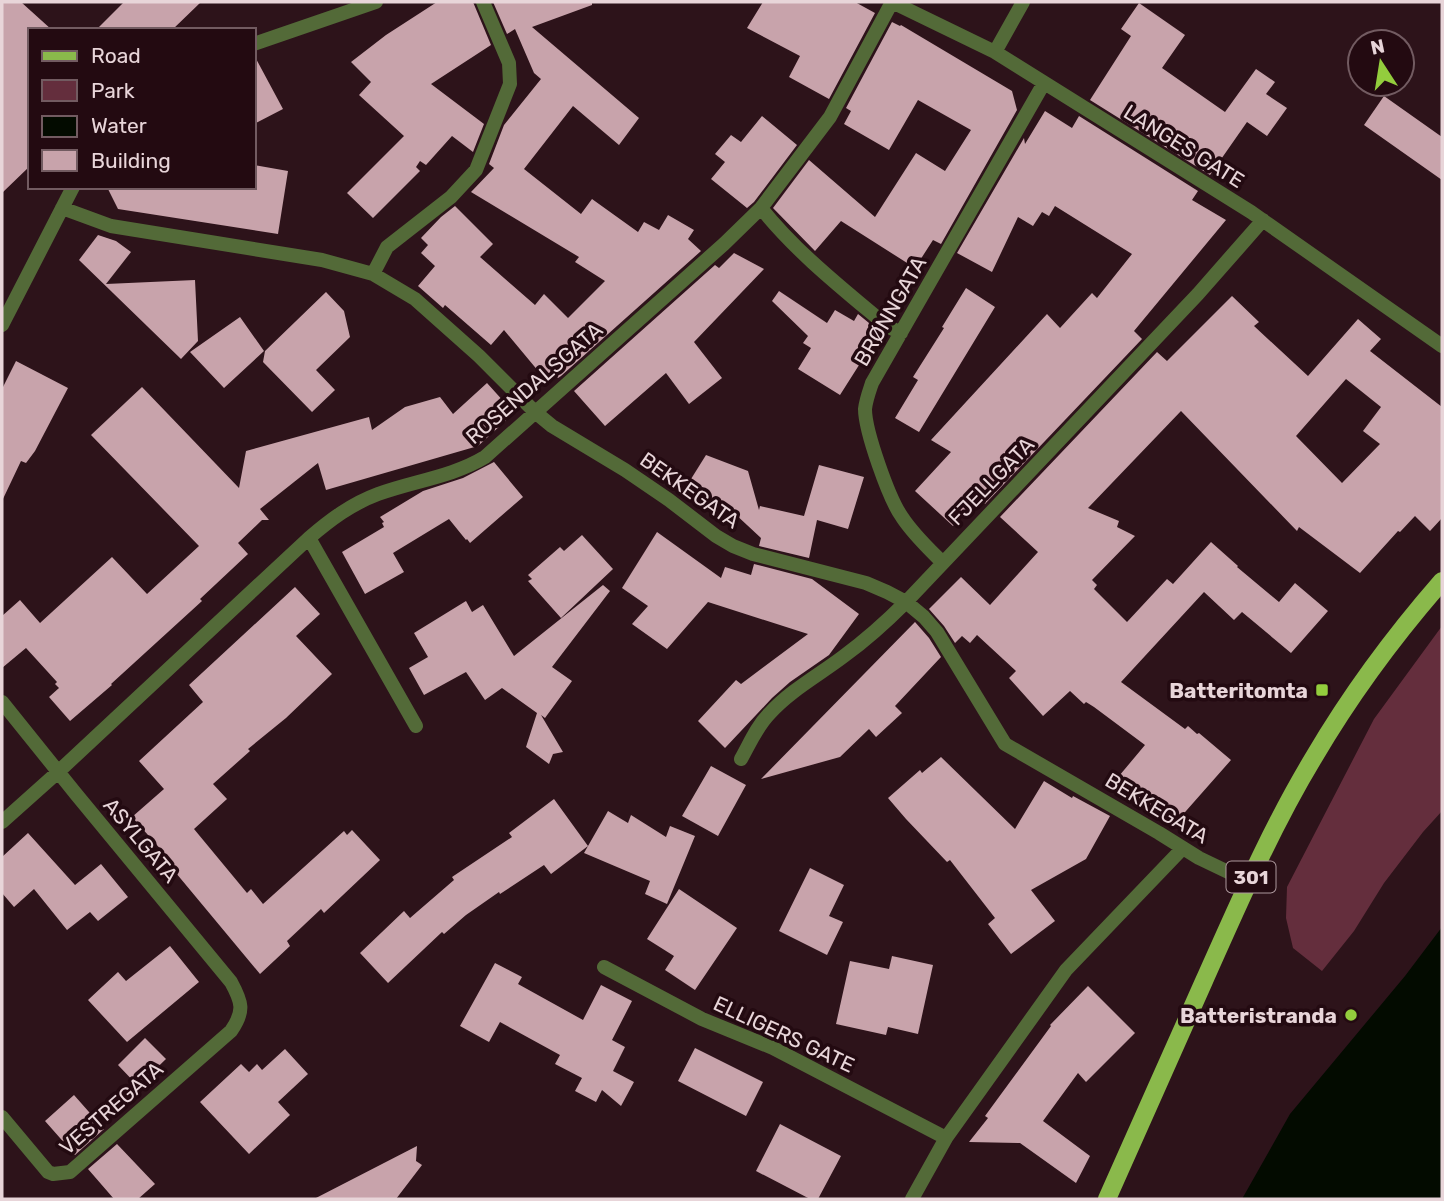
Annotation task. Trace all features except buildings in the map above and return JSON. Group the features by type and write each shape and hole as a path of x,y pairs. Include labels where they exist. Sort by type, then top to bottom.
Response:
{"main road":[{"name":"301","path":"1107,1199 1249,882 1285,809 1350,700 1412,615 1442,582"}],"street":[{"path":"256,43 376,2"},
{"path":"373,274 387,247 451,197 476,170 510,84 509,63 483,2"},
{"name":"LANGES GATE","path":"892,2 995,52 1263,220 1442,346"},
{"name":"ROSENDALSGATA","path":"2,822 337,515 378,494 472,465 485,457 724,244 761,208 830,117 892,2"},
{"path":"995,52 1023,2"},
{"name":"BRØNNGATA","path":"943,562 918,538 892,501 872,440 866,416 866,399 872,383 1044,83"},
{"path":"2,325 72,189"},
{"name":"BEKKEGATA","path":"62,208 111,226 322,260 373,274 415,299 554,427 625,470 733,547 866,583 906,603 937,632 1006,744 1182,849 1249,882"},
{"path":"761,208 775,227 805,256 887,326 901,333"},
{"name":"FJELLGATA","path":"741,759 758,727 770,713 877,630 906,603 1188,304 1263,220"},
{"path":"309,538 416,726"},
{"name":"ASYLGATA","path":"2,702 231,982 238,994 241,1009"},
{"path":"912,1199 946,1138 1066,970 1182,849"},
{"name":"ELLIGERS GATE","path":"604,967 702,1019 773,1048 946,1138"},
{"name":"VESTREGATA","path":"2,1118 48,1172 70,1172 231,1031 238,1021 241,1009"}],"green space":[{"path":"1442,626 1442,811 1384,883 1354,931 1322,971 1293,948 1286,918 1287,887 1374,719"}],"water":[{"path":"1442,927 1442,1199 1242,1199 1290,1114 1405,976"}],"place":[{"name":"Batteritomta","path":"1322,690"},
{"name":"Batteristranda","path":"1351,1015"}]}
